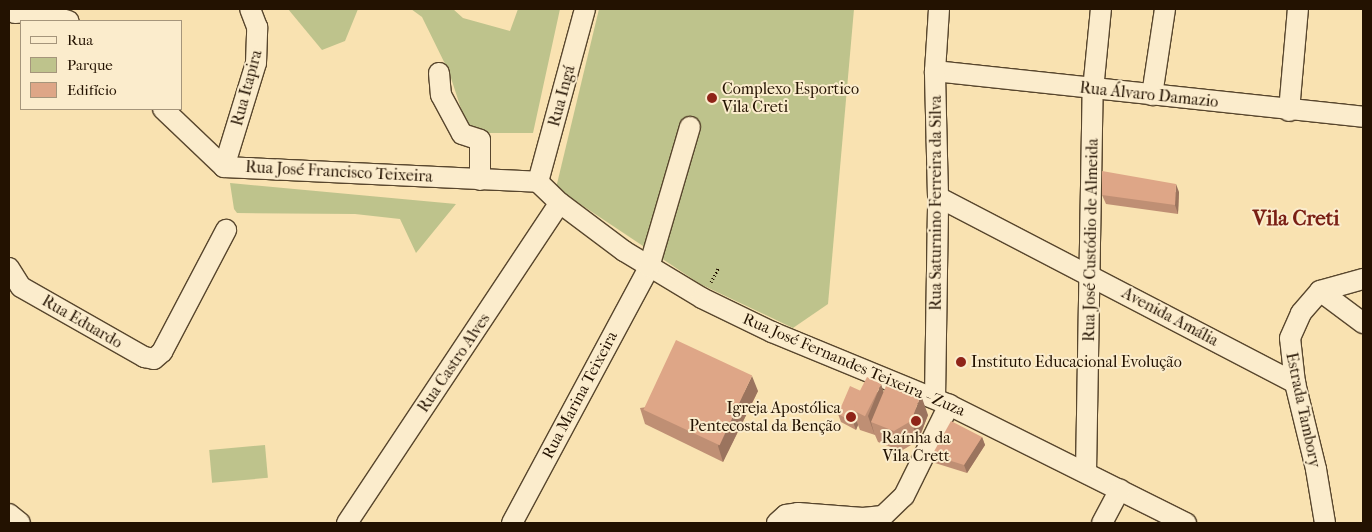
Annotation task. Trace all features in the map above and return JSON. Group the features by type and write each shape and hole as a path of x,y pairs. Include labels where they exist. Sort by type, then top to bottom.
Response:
{"street":[{"name":"Rua Itapira","path":"224,167 256,64 258,27 250,9"},
{"name":"Rua Ingá","path":"538,182 585,9"},
{"name":"Rua Saturnino Ferreira da Silva","path":"938,9 935,71 942,401"},
{"name":"Rua José Custódio de Almeida","path":"1086,472 1092,275 1093,90 1101,9"},
{"path":"1152,95 1165,9"},
{"path":"1289,111 1298,9"},
{"path":"11,13 36,12 66,20"},
{"name":"Rua Álvaro Damazio","path":"935,71 1093,90 1363,117"},
{"path":"439,73 441,95 462,134 480,140 480,180"},
{"name":"Rua José Francisco Teixeira","path":"164,110 224,167 538,182"},
{"name":"Rua Marina Teixeira","path":"512,523 650,267 690,127"},
{"name":"Rua José Fernandes Teixeira - Zuza","path":"538,182 560,203 650,267 702,298 772,332 942,401 1186,523"},
{"name":"Avenida Amália","path":"938,197 1092,275 1295,383"},
{"name":"Rua Castro Alves","path":"347,523 560,203"},
{"name":"Rua Eduardo","path":"9,268 15,290 144,357 154,359 162,352 226,230"},
{"path":"1320,291 1363,279"},
{"path":"1320,291 1363,323"},
{"name":"Estrada Tambory","path":"1320,291 1301,313 1290,338 1295,383 1316,469 1325,523"},
{"path":"777,523 786,515 798,513 863,518 883,516 904,496 942,401"},
{"path":"1102,523 1120,489"},
{"path":"9,514 20,523"}],"green space":[{"path":"288,9 358,9 345,41 322,50"},
{"path":"411,9 453,9 463,18 510,31 518,9 560,9 533,133 489,133 468,130 449,72 422,17"},
{"name":"Complexo Esportico Vila Creti","path":"599,9 854,9 828,304 793,328 700,284 556,188"},
{"path":"230,183 456,204 416,253 400,219 355,214 237,213 234,209"},
{"path":"265,445 268,478 212,483 209,450"}],"building":[{"path":"1102,171 1176,184 1175,205 1102,195"},
{"path":"676,340 752,375 720,445 643,410"},
{"path":"867,377 881,384 865,416 851,409"},
{"path":"850,386 861,391 853,410 855,416 853,422 838,414"},
{"path":"886,386 921,395 911,421 894,431 871,422"},
{"path":"951,421 982,437 964,465 932,455"}],"place":[{"name":"Complexo Esportico Vila Creti","path":"712,98"},
{"name":"Instituto Educacional Evolução","path":"961,362"},
{"name":"Igreja Apostólica Pentecostal da Benção","path":"851,417"},
{"name":"Raínha da Vila Crett","path":"916,421"}],"district":[{"name":"Vila Creti","path":"1296,218"}]}
